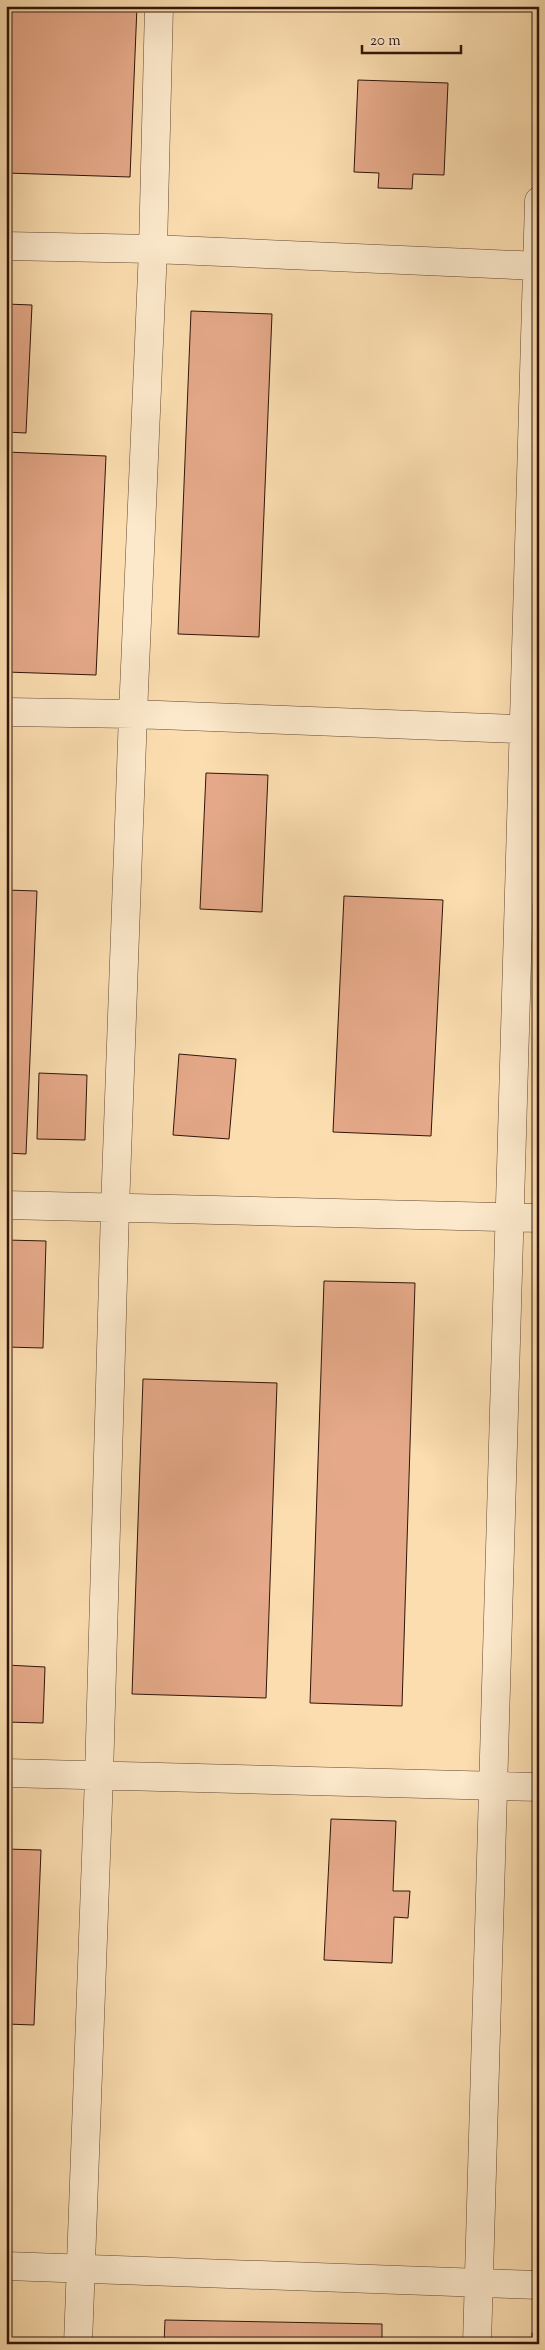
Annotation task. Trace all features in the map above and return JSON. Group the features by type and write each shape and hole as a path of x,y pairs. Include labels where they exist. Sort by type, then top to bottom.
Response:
{"lane":[{"path":"78,2344 99,1776 133,714 153,249 159,6"},
{"path":"477,2344 508,1217 531,730 539,202"},
{"path":"6,246 153,249 538,266"},
{"path":"6,712 133,714 531,730"},
{"path":"6,1205 539,1218"},
{"path":"6,1774 539,1787"},
{"path":"6,2266 539,2285"}],"building":[{"path":"6,6 137,6 130,177 6,173"},
{"path":"358,80 448,83 444,175 413,174 412,189 378,188 379,173 354,172"},
{"path":"6,304 32,305 26,433 6,432"},
{"path":"191,311 272,314 259,637 178,634"},
{"path":"6,452 106,456 96,675 6,672"},
{"path":"206,773 268,775 262,912 200,909"},
{"path":"6,890 37,891 26,1154 6,1153"},
{"path":"344,896 443,900 431,1136 333,1132"},
{"path":"179,1054 236,1059 229,1139 173,1135"},
{"path":"39,1073 87,1075 85,1140 37,1139"},
{"path":"6,1240 46,1241 43,1348 6,1347"},
{"path":"324,1281 415,1283 402,1706 310,1703"},
{"path":"143,1379 277,1383 266,1698 132,1694"},
{"path":"6,1665 45,1667 43,1723 6,1722"},
{"path":"331,1819 396,1821 393,1891 410,1891 408,1918 394,1917 392,1963 324,1960"},
{"path":"6,1849 41,1850 34,2025 6,2024"},
{"path":"165,2320 382,2324 382,2344 164,2344"},
{"path":"532,2333 539,2333 539,2344 532,2344"}]}
